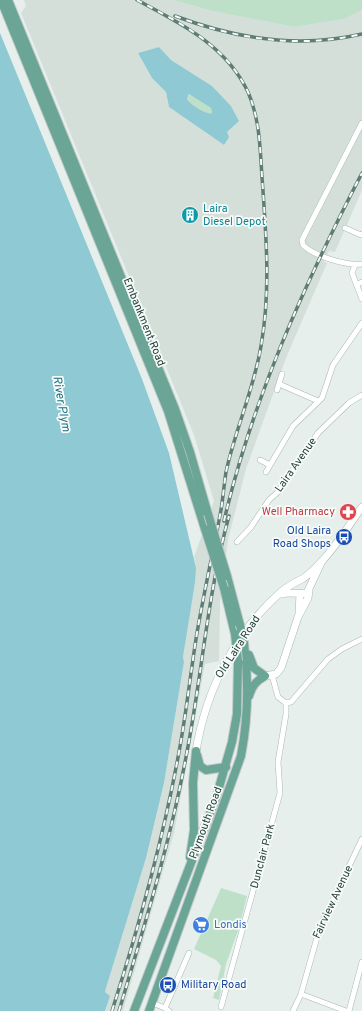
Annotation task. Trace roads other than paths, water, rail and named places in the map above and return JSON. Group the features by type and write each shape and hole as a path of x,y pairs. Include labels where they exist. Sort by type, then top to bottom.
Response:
{"main road":[{"name":"Embankment Road","path":"1,0 158,384 180,447 224,588 235,634 238,661"},
{"name":"Embankment Road","path":"8,0 175,409 190,452 227,576 244,644"},
{"path":"298,617 299,593 296,588 296,583 303,579 322,560 362,507"},
{"path":"246,714 252,687 258,680 278,673 283,665 298,617 308,598 310,588 322,560"},
{"path":"303,579 308,581 310,588"},
{"name":"Old Laira Road","path":"196,750 203,716 211,691 220,671 252,623 277,595 289,586 296,583"},
{"path":"277,595 291,592 305,594 310,588"},
{"path":"244,644 254,668 268,676"},
{"name":"Plymouth Road","path":"151,1007 232,782 242,749 246,714 247,679 244,644"},
{"name":"Plymouth Road","path":"134,1011 216,798 226,767 237,714 238,661"},
{"path":"196,750 200,766 206,770 226,767"},
{"path":"168,920 192,850 194,830 193,783 196,750"}],"street":[{"path":"362,123 302,240 303,245 306,248 327,258 355,265 362,264"},
{"path":"345,228 361,235 362,234"},
{"path":"355,265 352,273 362,299"},
{"path":"356,285 362,282"},
{"path":"266,472 293,426 322,398 333,365 362,323"},
{"path":"277,390 282,374"},
{"path":"279,384 318,401"},
{"name":"Laira Avenue","path":"237,542 251,527 269,500 278,492 318,433 349,403 362,395"},
{"path":"260,460 270,466"},
{"path":"268,676 278,697 286,703 296,696 328,659 342,649 362,639"},
{"name":"Dunclair Park","path":"222,1007 280,793 278,762 286,714 286,703"},
{"name":"Fairview Avenue","path":"293,1011 301,994 320,927 362,839"},
{"name":"Plymouth Road","path":"151,1007 167,1009 189,953"},
{"path":"349,1011 362,962"},
{"path":"301,994 346,1011"}],"water":[{"name":"River Plym","path":"0,33 142,379 169,453 196,568 183,657 184,662 164,783 146,858 106,988 105,992 110,996 105,1011 0,1011"},
{"path":"159,47 171,60 212,86 231,106 239,121 227,132 229,137 224,145 169,107 166,92 152,78 138,53","holes":["189,94 211,108 212,113 198,109 187,99"]}],"railway":[{"path":"112,1011 150,883 166,818 184,724 196,639 221,510 226,472 258,362 264,325 267,283 260,145 255,113 248,92 239,75 215,48 169,17 137,0"},
{"path":"175,16 221,31 267,39 314,41 362,34"},
{"path":"224,521 249,431 282,343 320,257 362,173"},
{"path":"119,1011 156,885 180,789 192,727 215,576 229,516"}],"place":[{"name":"Laira Diesel Depot","path":"190,215"},
{"name":"Well Pharmacy","path":"348,512"},
{"name":"Old Laira Road Shops","path":"344,537"},
{"name":"Londis","path":"201,925"},
{"name":"Military Road","path":"168,985"}]}
